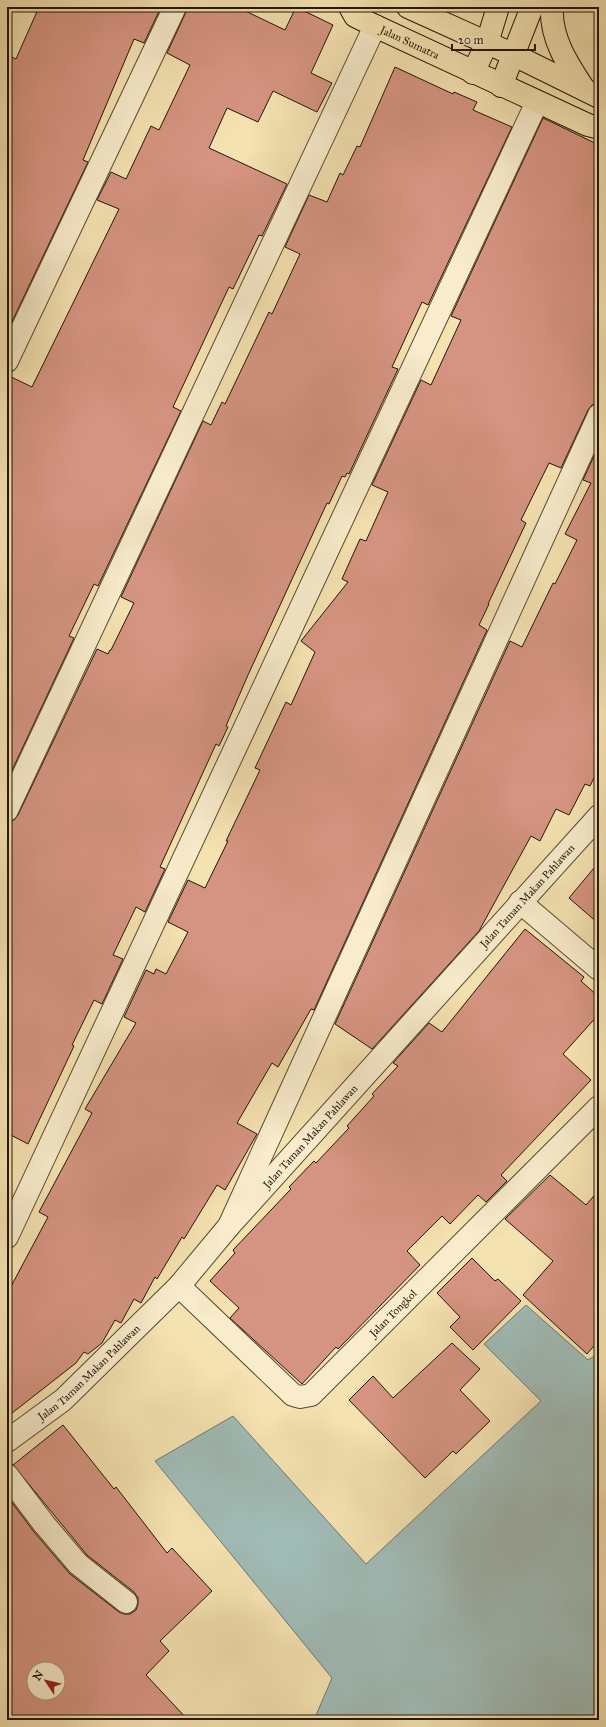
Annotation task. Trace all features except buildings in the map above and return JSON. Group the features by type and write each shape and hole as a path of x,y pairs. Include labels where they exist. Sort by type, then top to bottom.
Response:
{"highway":[{"name":"Jalan Sumatra","path":"350,7 355,16 375,26 501,86 588,125 599,128"},
{"path":"408,7 514,55 592,93"},
{"path":"473,73 487,43 498,7"},
{"path":"501,86 532,7"},
{"path":"552,7 551,19 564,58 592,93"}],"street":[{"path":"7,361 176,7"},
{"path":"7,810 375,26"},
{"path":"7,1238 537,102"},
{"path":"229,1226 599,414"},
{"name":"Jalan Taman Makan Pahlawan","path":"7,1441 63,1400 180,1286 229,1226 599,816"},
{"path":"520,902 599,969"},
{"name":"Jalan Tongkol","path":"180,1286 293,1394 300,1397 311,1395 599,1107"},
{"path":"7,1475 44,1524 78,1564 126,1602"}],"water":[{"path":"526,1305 588,1360 599,1353 599,1720 314,1720 332,1678 155,1461 233,1416 366,1564 541,1401 484,1344"}]}
